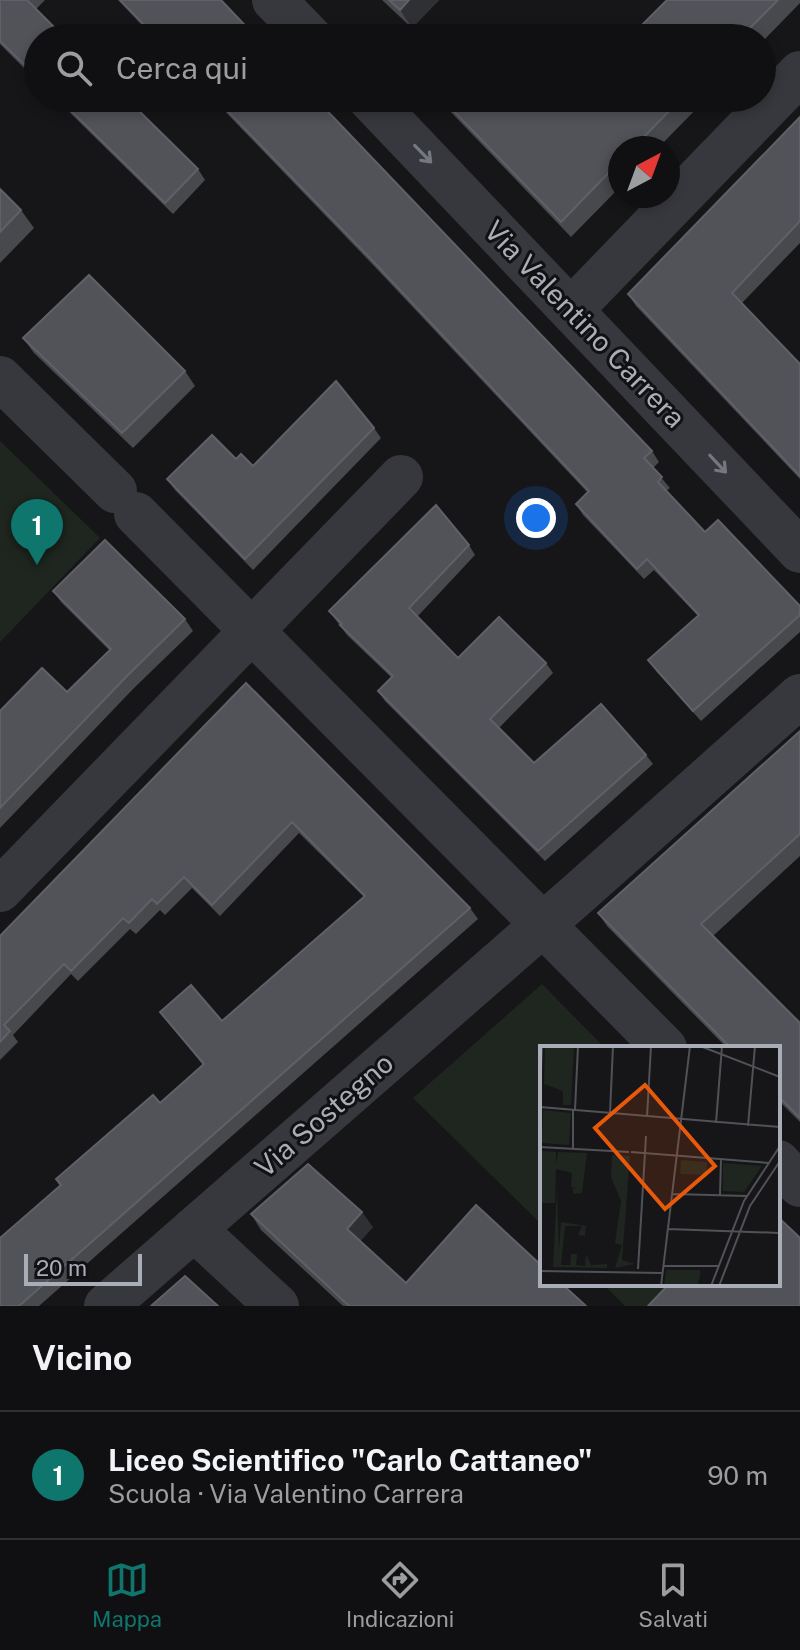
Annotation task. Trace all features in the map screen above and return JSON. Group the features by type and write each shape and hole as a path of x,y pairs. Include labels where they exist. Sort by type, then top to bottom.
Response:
{"street":[{"path":"274,0 297,24"},
{"path":"776,98 800,73"},
{"name":"Via Valentino Carrera","path":"382,112 800,551"},
{"path":"571,310 762,112"},
{"path":"0,378 663,1046"},
{"path":"0,890 401,477"},
{"name":"Via Sostegno","path":"106,1306 800,696"},
{"path":"780,1164 800,1185"},
{"path":"194,1229 277,1306"}],"shaded area":[{"path":"0,441 100,538 0,642"},
{"path":"542,984 603,1046 540,1046 540,1223 413,1098"},
{"path":"605,1286 692,1286 673,1306 625,1306"}],"building":[{"path":"0,0 27,0 51,24 24,24 24,64 0,41"},
{"path":"120,0 221,0 244,24 143,24"},
{"path":"389,0 409,0 400,10"},
{"path":"667,0 778,0 754,24 643,24"},
{"path":"72,112 140,112 198,169 165,203"},
{"path":"229,112 328,112 652,451 644,458 662,477 658,482 705,532 718,520 800,606 800,615 693,711 648,660 699,615 647,559 637,569 576,504 589,491"},
{"path":"455,112 668,112 645,136 608,136 608,173 561,222"},
{"path":"800,117 800,221 732,293 800,364 800,476 628,294"},
{"path":"0,189 21,210 0,232"},
{"path":"89,275 185,371 122,433 23,338"},
{"path":"336,381 374,428 245,559 167,479 212,435 236,459 241,454 253,466"},
{"path":"436,505 469,545 409,608 458,658 499,617 546,663 490,719 534,763 601,704 646,755 538,851 378,691 393,676 329,611"},
{"path":"105,540 185,619 0,808 0,711 42,668 67,692 111,649 53,591"},
{"path":"246,683 470,908 19,1306 0,1306 0,1238 61,1185 56,1179 153,1095 160,1103 204,1064 160,1012 191,985 222,1021 365,896 292,822 212,905 184,877 157,904 152,899 129,923 123,918 71,971 64,964 4,1025 10,1031 0,1042 0,936"},
{"path":"800,731 800,834 701,924 800,1023 800,1118 780,1098 780,1046 729,1046 598,913"},
{"path":"308,1164 362,1212 347,1229 406,1283 476,1205 540,1264 540,1286 564,1286 586,1306 349,1306 251,1214"},
{"path":"780,1219 800,1238 800,1306 648,1306 667,1286 780,1286"},
{"path":"185,1276 218,1306 151,1306"}],"place":[{"name":"Liceo Scientifico \"Carlo Cattaneo\"","path":"37,565"}]}
